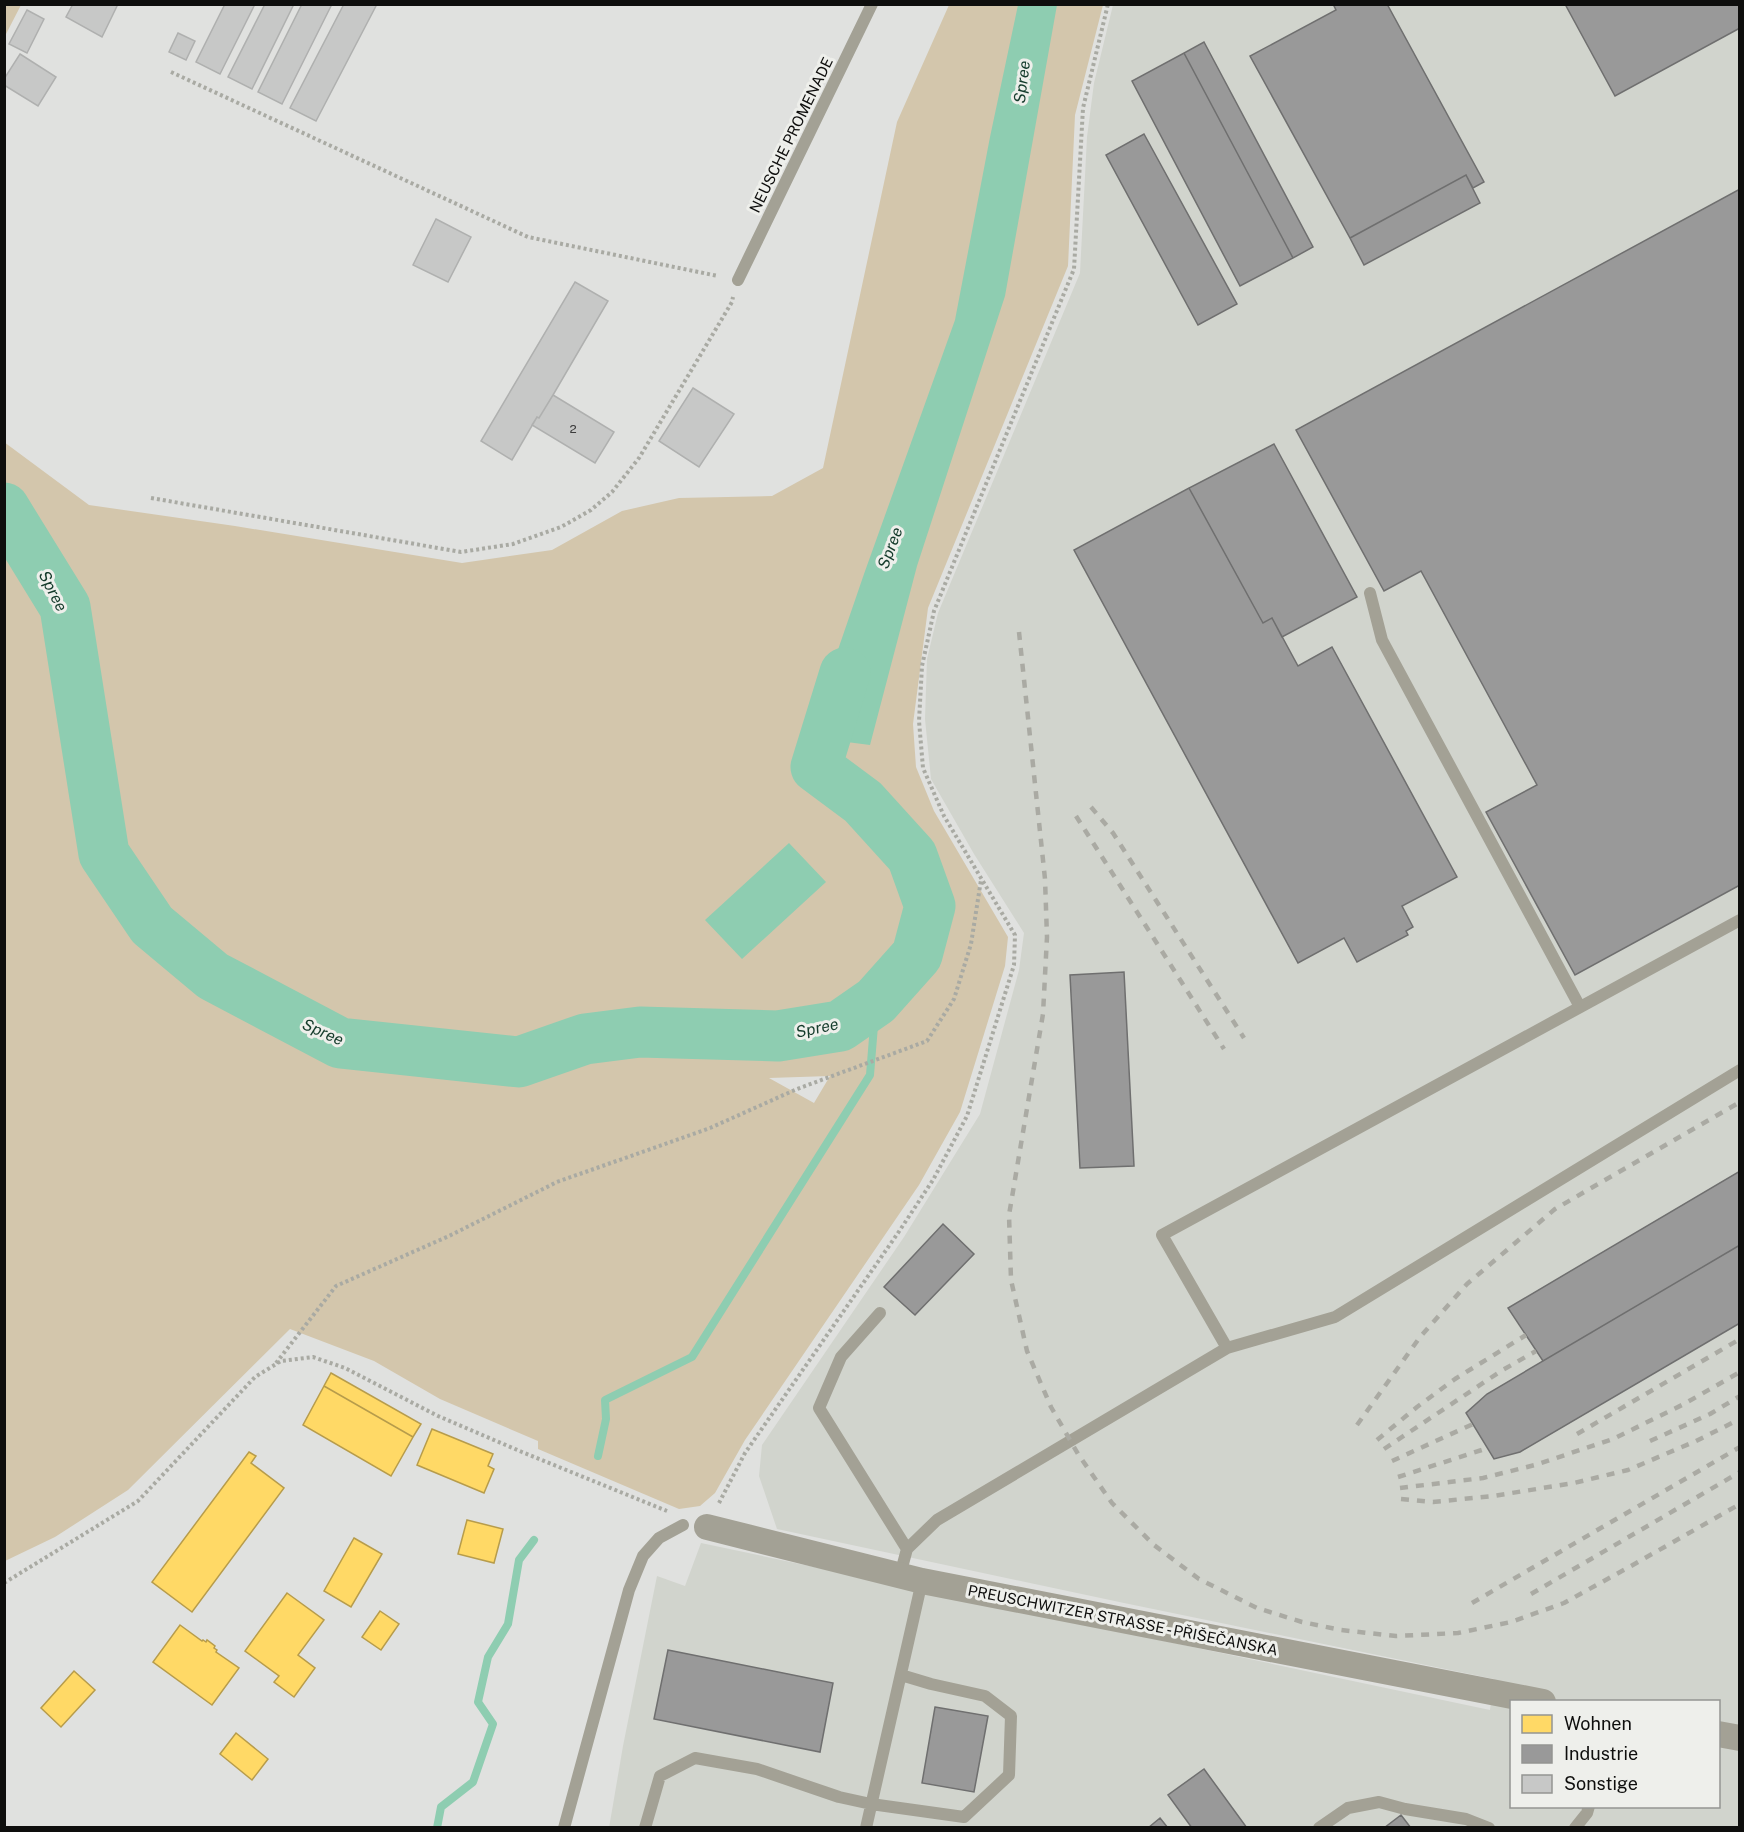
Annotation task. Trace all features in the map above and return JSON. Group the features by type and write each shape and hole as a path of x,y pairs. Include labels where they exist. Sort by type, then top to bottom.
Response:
{"street":[{"name":"PREUSCHWITZER STRASSE - PŘIŠEČANSKA","path":"695,1526 911,1578 1538,1700"},
{"path":"1720,1734 1740,1738"}],"lane":[{"name":"NEUSCHE PROMENADE","path":"738,280 872,4"},
{"path":"1370,593 1382,640 1580,1007"},
{"path":"1227,1348 1162,1235 1740,920"},
{"path":"907,1549 937,1520 1227,1348 1335,1317 1740,1070"},
{"path":"866,1827 901,1675 911,1578 907,1549 819,1408 841,1357 880,1313"},
{"path":"564,1827 629,1590 643,1556 659,1538 695,1526"},
{"path":"645,1827 660,1776 695,1758 757,1769 839,1797 871,1804 964,1817 1009,1775 1011,1716 985,1696 901,1675"},
{"path":"1319,1827 1348,1808 1379,1802 1405,1809 1466,1819 1488,1827"},
{"path":"1575,1827 1588,1808"}],"path":[{"path":"4,1583 138,1501 255,1377 282,1361 313,1357 345,1368 459,1425 695,1526 933,1180 967,1116 1014,965 1015,935 944,816 923,768 919,721 922,666 934,610 1074,269 1083,108 1108,4"},
{"path":"151,498 461,552 513,544 561,526 591,510 612,492 639,458 732,302 738,280 528,237 171,72"},
{"path":"274,1366 336,1287 449,1236 557,1182 710,1128 797,1089 927,1041 954,999 971,944 981,879"}],"shaded area":[{"path":"4,5 21,5 5,36"},
{"path":"949,5 1103,5 1075,115 1068,266 928,608 913,724 916,767 934,811 1008,937 1005,966 960,1112 919,1185 745,1440 715,1493 700,1506 679,1509 538,1449 538,1441 440,1399 374,1361 290,1329 128,1490 55,1537 5,1561 4,442 89,505 462,563 552,550 622,511 679,498 772,496 823,468 897,122","holes":["830,1076 814,1103 769,1078"]},
{"path":"1113,5 1739,5 1739,1827 609,1828 657,1576 685,1586 701,1543 1490,1710 1494,1679 777,1529 759,1476 762,1445 904,1237 980,1114 1019,970 1024,933 974,854 931,779 925,719 927,659 938,613 1080,273 1087,137 1094,83"}],"water":[{"path":"1018,5 1057,5 1005,296 917,566 870,745 808,737 955,320"},
{"path":"789,843 826,882 742,959 705,920"}],"building: Wohnen":[{"path":"331,1373 421,1424 413,1437 324,1386"},
{"path":"324,1386 413,1437 391,1476 303,1425"},
{"path":"432,1429 493,1454 488,1466 494,1469 484,1493 417,1465"},
{"path":"249,1452 256,1456 251,1463 284,1488 192,1612 152,1582"},
{"path":"467,1520 503,1529 494,1563 458,1554"},
{"path":"354,1538 382,1554 351,1607 324,1591"},
{"path":"287,1593 324,1620 298,1655 315,1668 294,1697 274,1682 279,1676 245,1651"},
{"path":"380,1611 399,1624 381,1650 362,1637"},
{"path":"180,1625 202,1641 207,1640 215,1646 216,1652 239,1668 212,1705 153,1662"},
{"path":"74,1671 95,1690 61,1727 41,1708"},
{"path":"236,1733 268,1759 252,1780 220,1754"}],"building: Industrie":[{"path":"1333,4 1387,4 1484,182 1473,188 1466,175 1350,238 1250,56 1336,10"},
{"path":"1565,4 1740,4 1740,28 1615,96"},
{"path":"1204,42 1313,247 1293,258 1184,53"},
{"path":"1184,53 1293,258 1240,286 1132,81"},
{"path":"1144,134 1237,304 1198,325 1106,155"},
{"path":"1466,175 1480,203 1364,265 1350,238"},
{"path":"1740,189 1740,885 1575,975 1486,812 1537,785 1421,571 1384,591 1296,430"},
{"path":"1274,444 1357,597 1282,637 1272,618 1263,623 1189,488"},
{"path":"1189,488 1263,623 1272,618 1298,666 1332,647 1457,877 1402,906 1413,927 1406,931 1408,935 1357,962 1344,938 1298,963 1074,550"},
{"path":"1124,972 1134,1166 1080,1168 1070,975"},
{"path":"1740,1171 1740,1245 1543,1361 1508,1308"},
{"path":"943,1224 974,1254 915,1315 884,1287"},
{"path":"1740,1245 1740,1323 1520,1452 1494,1459 1466,1413 1487,1394"},
{"path":"668,1650 833,1683 820,1752 654,1719"},
{"path":"935,1707 988,1716 974,1792 922,1783"},
{"path":"1204,1769 1247,1828 1192,1828 1168,1795"},
{"path":"1401,1815 1411,1828 1384,1828"},
{"path":"1160,1818 1168,1828 1148,1828"}],"building: Sonstige":[{"path":"73,4 118,4 102,37 66,17"},
{"path":"225,4 255,4 220,74 196,62"},
{"path":"265,4 294,4 252,89 228,77"},
{"path":"302,4 332,4 282,104 258,92"},
{"path":"344,4 377,4 316,121 290,108"},
{"path":"27,10 44,19 27,53 9,44"},
{"path":"178,33 195,41 186,60 169,52"},
{"path":"20,54 56,77 38,106 4,85 4,79"},
{"path":"436,219 471,237 448,282 413,265"},
{"path":"575,282 608,301 512,460 481,441"},
{"path":"693,388 734,414 699,467 659,441"},
{"path":"553,395 614,432 595,463 532,425"}],"waterway":[{"name":"Spree","path":"4,508 65,607 104,854 152,925 213,976 340,1043 519,1062 585,1039 640,1032 778,1036 840,1026 876,1001 917,955 930,906 912,856 863,802 816,767 845,673"},
{"path":"598,1456 606,1419 605,1400 692,1357 870,1075 876,1001"},
{"path":"437,1828 441,1807 473,1782 493,1724 478,1702 488,1657 508,1624 519,1560 534,1540"}],"railway":[{"path":"1019,632 1045,879 1047,937 1043,1014 1009,1215 1011,1280 1027,1351 1051,1407 1078,1454 1112,1503 1154,1545 1199,1579 1257,1608 1302,1622 1341,1630 1396,1636 1458,1633 1511,1622 1564,1603 1740,1504"},
{"path":"1091,807 1113,833 1244,1038"},
{"path":"1076,816 1224,1049"},
{"path":"1357,1425 1420,1337 1467,1284 1555,1209 1740,1102"},
{"path":"1377,1440 1455,1379 1526,1335"},
{"path":"1577,1434 1740,1339"},
{"path":"1384,1449 1501,1371 1536,1351"},
{"path":"1400,1488 1483,1478 1535,1465 1613,1439 1684,1404 1740,1372"},
{"path":"1650,1441 1710,1414 1740,1396"},
{"path":"1401,1499 1433,1502 1493,1496 1574,1483 1628,1470 1740,1419"},
{"path":"1392,1461 1473,1424"},
{"path":"1472,1603 1740,1447"},
{"path":"1398,1477 1488,1448"},
{"path":"1531,1594 1740,1472"}]}
